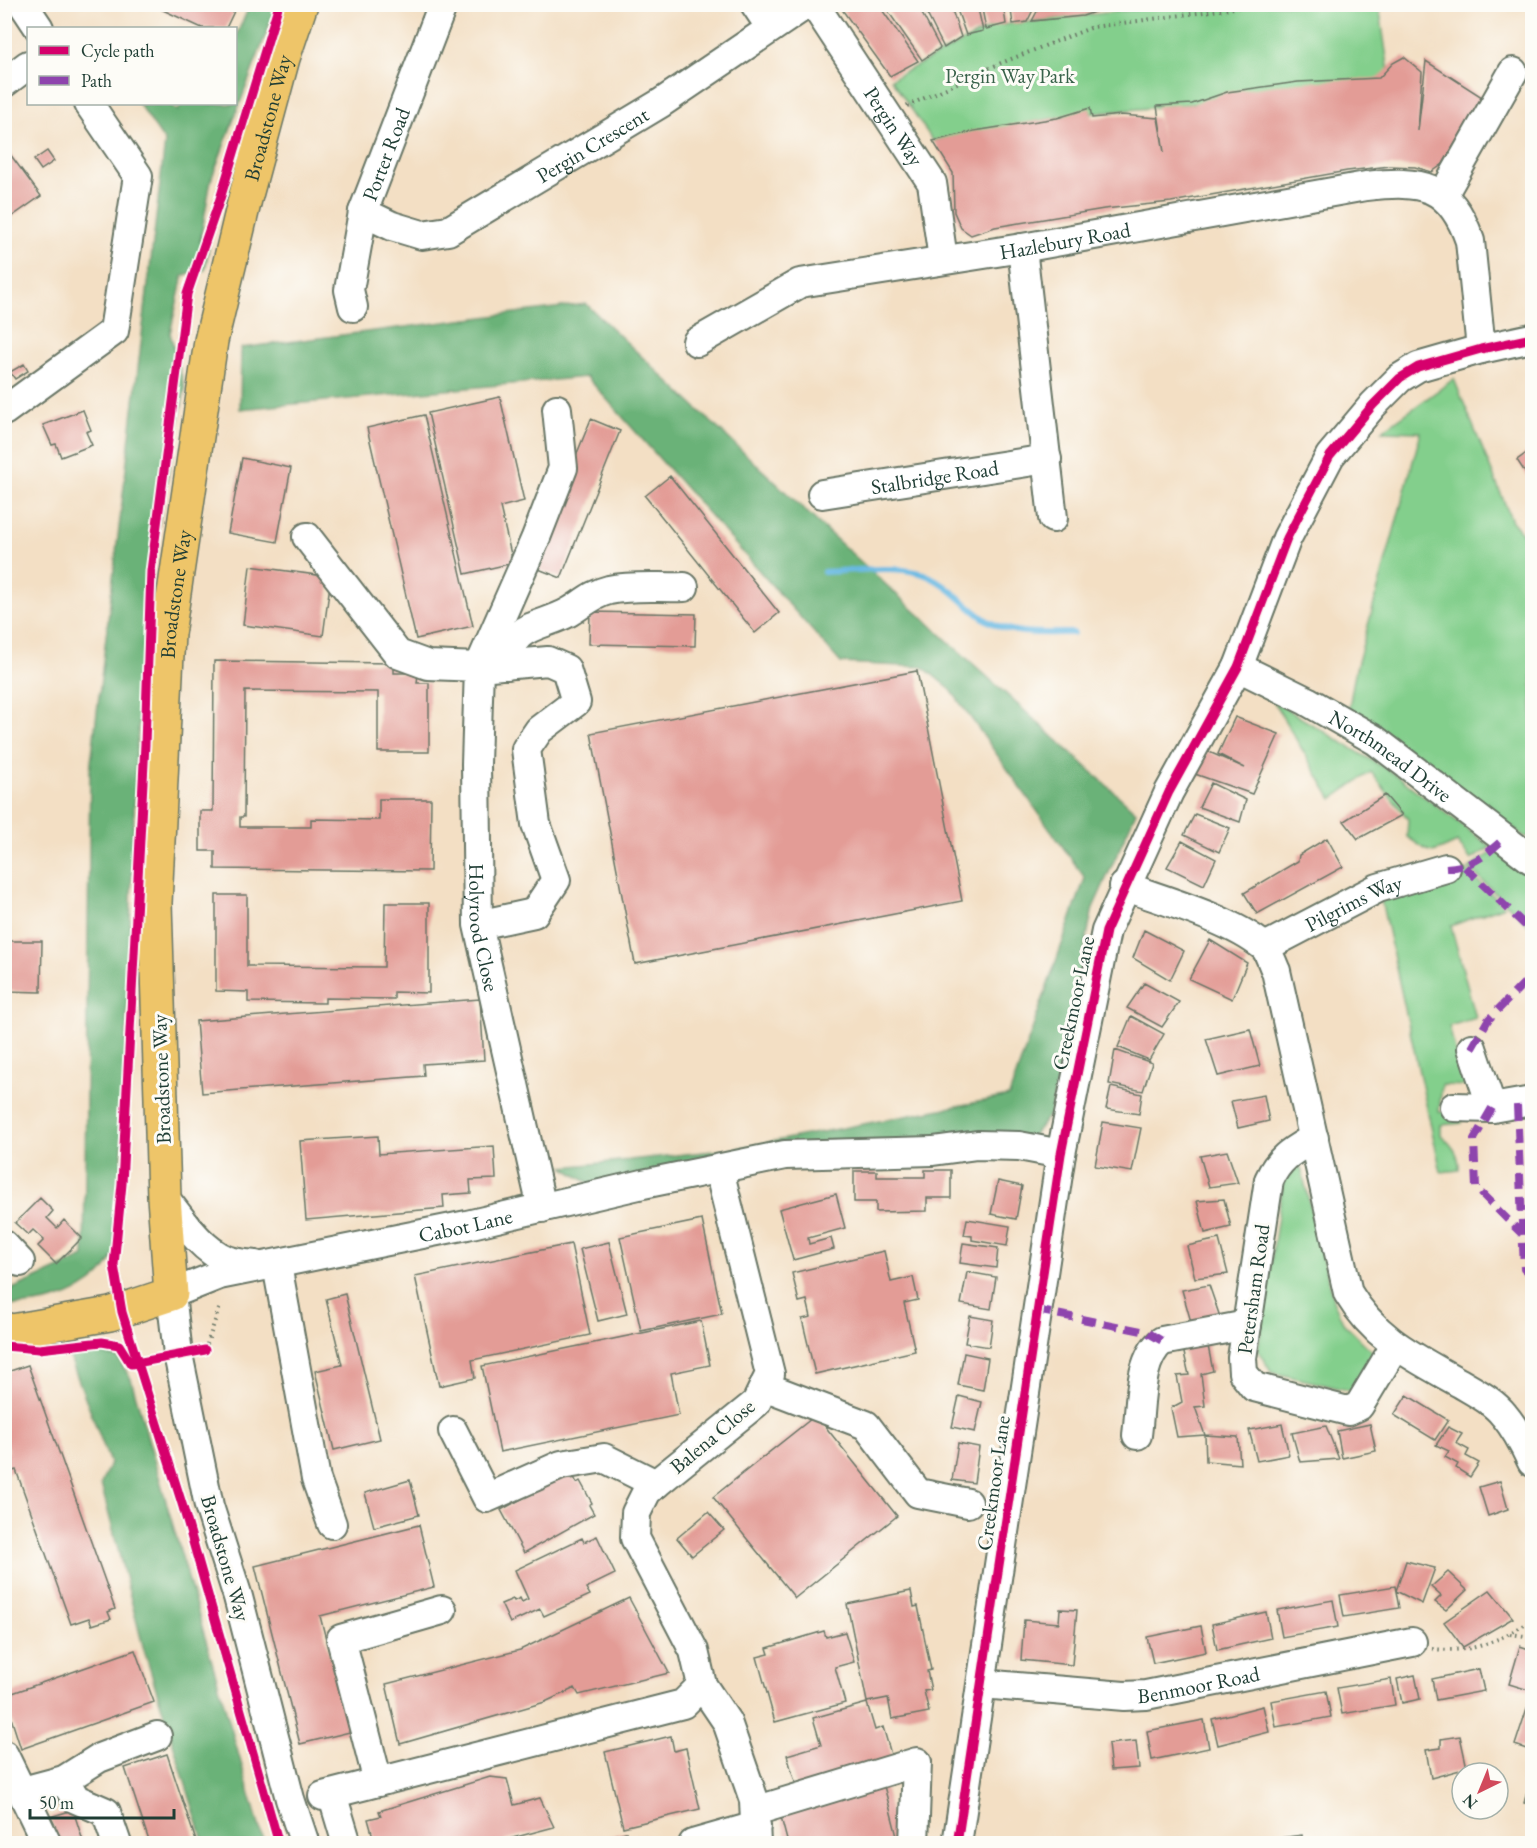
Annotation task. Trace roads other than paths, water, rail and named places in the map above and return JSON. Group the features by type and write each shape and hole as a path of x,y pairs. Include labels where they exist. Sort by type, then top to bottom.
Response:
{"main road":[{"name":"Broadstone Way","path":"171,1294 164,1197 155,903 168,634 211,341 248,189 283,58 301,4"},
{"name":"Cabot Lane","path":"4,1329 12,1331 111,1314 171,1294"}],"street":[{"path":"23,4 38,27"},
{"name":"Porter Road","path":"352,308 349,290 363,212 443,4"},
{"path":"755,4 771,28"},
{"name":"Pergin Crescent","path":"363,212 392,226 422,235 448,231 661,103 807,4"},
{"name":"Pergin Way","path":"814,4 932,183 944,259"},
{"path":"4,83 27,66"},
{"path":"1481,349 1470,241 1456,209 1443,195 1514,73"},
{"path":"8,401 114,331 138,176 90,105"},
{"name":"Hazlebury Road","path":"697,342 800,283 1022,248 1366,186 1412,183 1429,187 1443,195"},
{"path":"1022,248 1053,518"},
{"name":"Creekmoor Lane","path":"957,1844 1061,1154 1106,932 1124,886 1169,792 1238,667 1287,538 1330,456 1373,405 1400,378 1418,367 1481,349 1533,339"},
{"path":"478,667 535,540 562,468 557,409"},
{"name":"Stalbridge Road","path":"822,494 1047,459"},
{"path":"307,537 398,654 428,665 478,667 548,661 566,669 576,702 539,730 526,749 536,824 556,880 534,913 478,925"},
{"path":"507,665 508,654 522,632 534,624 569,612 595,594 612,590 684,587"},
{"name":"Holyrood Close","path":"478,667 476,764 478,925 542,1208"},
{"name":"Northmead Drive","path":"1238,667 1307,701 1376,740 1533,860"},
{"name":"Pilgrims Way","path":"1265,947 1378,888 1446,868"},
{"path":"1124,886 1196,912 1246,935 1265,947 1276,971 1348,1293 1371,1326 1395,1346 1483,1396 1504,1414 1533,1462"},
{"path":"1472,1048 1492,1108"},
{"path":"1454,1107 1492,1108 1533,1101"},
{"name":"Petersham Road","path":"1314,1138 1276,1163 1269,1180 1242,1358 1243,1373 1254,1387 1348,1411 1359,1406 1395,1346"},
{"name":"Cabot Lane","path":"171,1294 219,1275 785,1155 933,1151 977,1145 1018,1146 1061,1154"},
{"name":"Balena Close","path":"718,1170 770,1374 756,1403 646,1491 636,1513 635,1538 694,1651 702,1684 727,1722 754,1800 756,1827"},
{"path":"164,1197 197,1238 226,1259 268,1266 316,1479 332,1524"},
{"name":"Broadstone Way","path":"171,1294 191,1352 209,1506 238,1596 290,1798 305,1844"},
{"path":"1137,1435 1147,1361 1154,1347 1162,1341 1247,1325"},
{"path":"764,1386 866,1425 918,1493 968,1503"},
{"path":"453,1431 487,1498 561,1465 604,1458 656,1484"},
{"path":"378,1782 341,1639 442,1610"},
{"name":"Benmoor Road","path":"982,1684 1124,1696 1146,1695 1412,1642"},
{"path":"347,1844 328,1795 683,1704 702,1684"},
{"path":"23,1791 64,1780 99,1758 157,1736"},
{"path":"4,1755 47,1844"},
{"path":"693,1844 756,1827 916,1762 914,1844"},
{"path":"64,1780 76,1799 106,1812 117,1844"}],"waterway":[{"path":"824,572 884,569 920,573 938,581 980,615 998,626 1029,633 1073,633"}],"park label":[{"name":"Pergin Way Park","path":"1010,75"}]}
